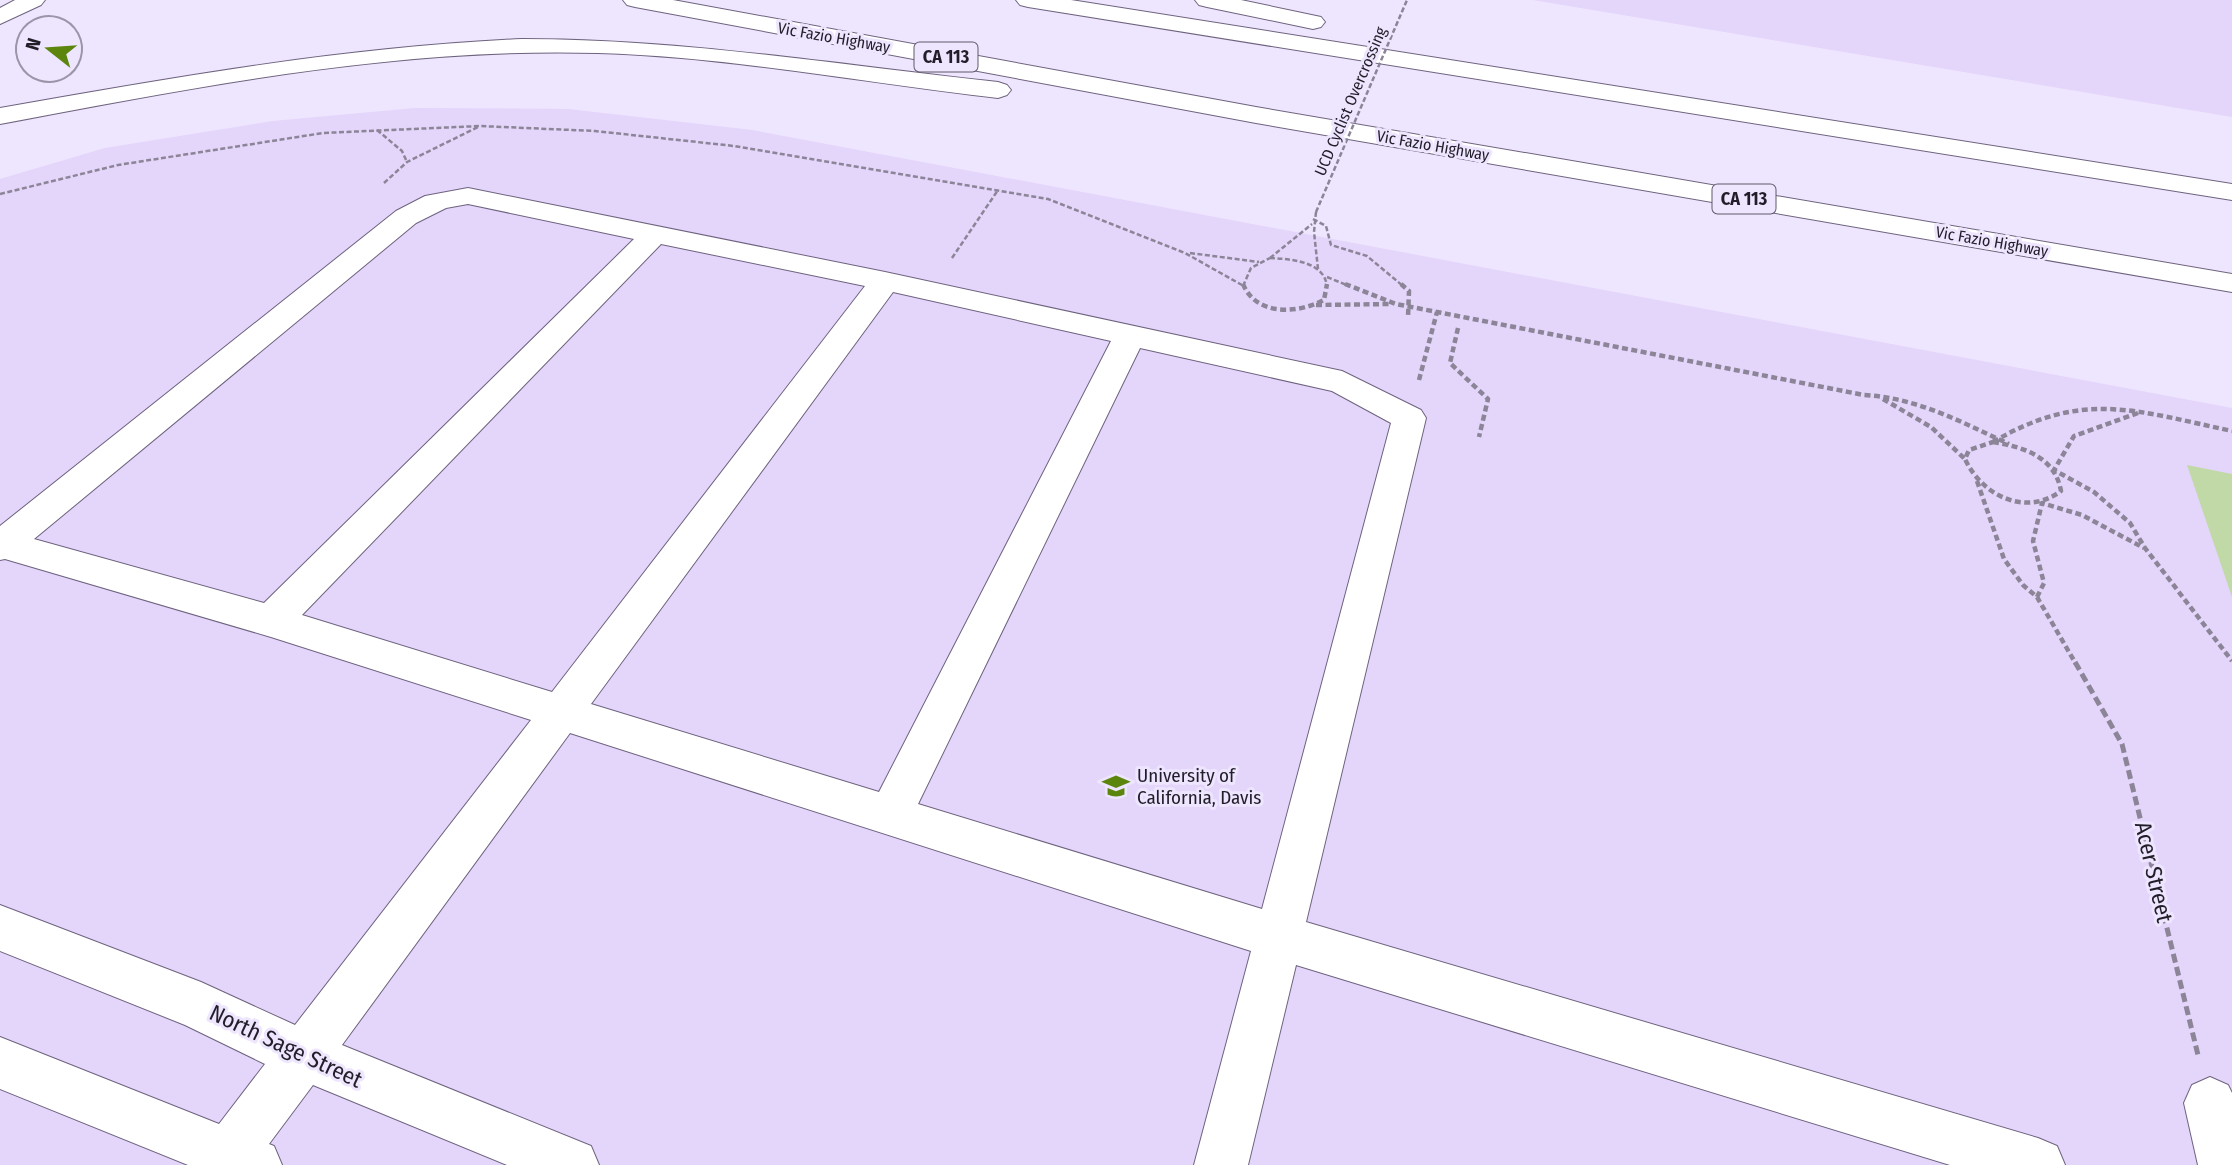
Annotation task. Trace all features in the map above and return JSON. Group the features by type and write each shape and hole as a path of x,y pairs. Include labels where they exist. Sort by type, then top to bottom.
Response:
{"main road":[{"path":"0,17 33,0"},
{"name":"Vic Fazio Highway","path":"635,0 1256,115 2232,283"},
{"path":"1028,0 1555,87 1764,116 2232,192"},
{"path":"1207,0 1764,116"},
{"path":"0,116 327,60 417,50 509,46 684,51 931,84 1256,115"},
{"path":"1,545 406,217 423,206 448,197 468,196 885,281 1342,382 1409,418 1221,1165"},
{"path":"271,621 655,234"},
{"path":"0,1063 235,1162 302,1055 563,713 885,281"},
{"path":"890,815 1131,334"},
{"path":"1,545 271,621 1279,937 2038,1165"},
{"name":"North Sage Street","path":"0,928 201,1007 302,1055 572,1165"},
{"path":"2210,1103 2225,1165"}],"path":[{"name":"UCD Cyclist Overcrossing","path":"1313,222 1407,0"},
{"path":"377,131 402,151 407,162 480,126"},
{"path":"0,194 118,164 222,146 323,133 480,126 595,131 734,146 1048,199 1185,253 1242,285 1251,299 1274,309 1290,311 1315,305 1396,304 1882,399 1931,427 1965,458 1969,450 1993,442 2035,419 2074,407 2118,408 2232,431"},
{"path":"929,291 999,190"},
{"path":"1242,285 1244,276 1259,262 1270,258 1313,222"},
{"path":"1313,222 1318,269"},
{"path":"1313,222 1326,226 1331,245 1367,256 1409,291 1408,317"},
{"path":"1185,253 1259,262"},
{"path":"1270,258 1292,259 1318,269 1327,277 1396,304"},
{"path":"1315,305 1327,293 1327,277"},
{"path":"1409,418 1437,312"},
{"path":"1458,328 1450,363 1488,399 1479,437"},
{"path":"1882,399 1895,397 1922,404 2027,450 2054,470 2074,478 2138,530 2145,548 2232,661"},
{"path":"2054,470 2074,436 2138,413"},
{"path":"1993,442 2009,444"},
{"name":"Acer Street","path":"1965,458 1976,481 2003,558 2017,583 2037,597 2122,744 2210,1103"},
{"path":"2042,503 2053,499 2061,491 2060,481 2054,470"},
{"path":"1976,481 2007,499 2042,503 2081,515 2145,548"},
{"path":"2037,597 2044,583 2033,541 2042,503"}],"shaded area":[{"path":"1533,0 2232,0 2232,117"},
{"name":"University of California, Davis","path":"415,108 568,109 752,130 2232,408 2232,1165 0,1165 0,179 105,148 273,121"}],"building":[{"path":"2187,465 2232,474 2232,597"}],"place":[{"name":"University of California, Davis","path":"1116,786"}]}
